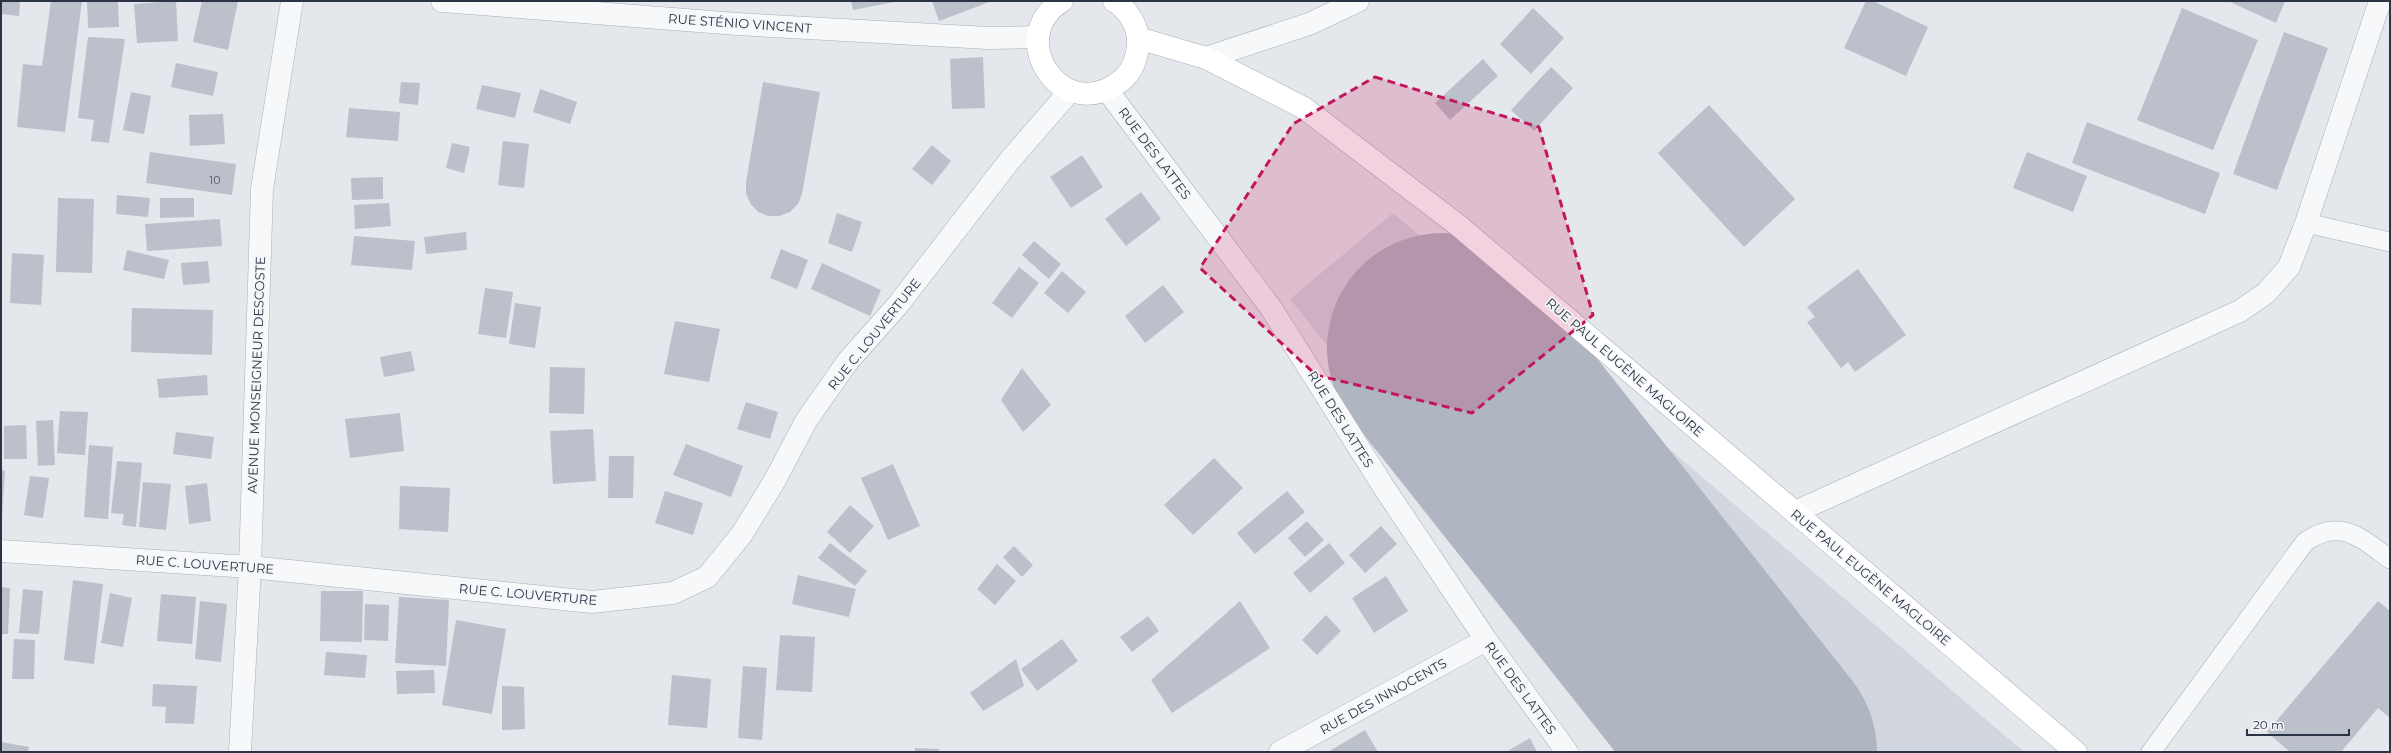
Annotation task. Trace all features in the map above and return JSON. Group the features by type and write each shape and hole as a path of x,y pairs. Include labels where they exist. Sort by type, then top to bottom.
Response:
{"main road":[{"path":"1062,1 1047,14 1038,37 1038,50 1045,69 1059,84 1070,91 1089,94 1107,90 1121,82 1131,69 1137,54 1138,38 1132,19 1120,4 1114,1"},
{"name":"RUE PAUL EUGÈNE MAGLOIRE","path":"1138,38 1206,58 1304,108 1460,226 2076,752"}],"street":[{"name":"AVENUE MONSEIGNEUR DESCOSTE","path":"240,752 250,567 262,189 292,1"},
{"name":"RUE STÉNIO VINCENT","path":"442,1 737,24 988,38 1038,37"},
{"path":"1206,58 1310,24 1358,1"},
{"path":"1795,512 2240,311 2266,293 2290,267 2380,1"},
{"name":"RUE DES LATTES","path":"1107,90 1271,308 1383,486 1486,640 1567,752"},
{"name":"RUE C. LOUVERTURE","path":"1,551 250,567 592,602 673,593 707,577 742,534 775,480 806,421 848,361 897,306 1010,160 1070,91"},
{"name":"RUE DES INNOCENTS","path":"1280,752 1486,640"}],"lane":[{"path":"2306,223 2390,242"},
{"path":"2151,752 2305,542 2316,534 2339,530 2356,534 2390,560"}],"highlighted area":[{"path":"1375,77 1539,127 1593,315 1472,413 1316,375 1200,268 1293,124"}],"shaded area":[{"path":"1393,213 2024,752 1650,752 1290,299"}],"building":[{"path":"1,1 20,1 19,16 1,14"},
{"path":"51,1 82,1 65,132 17,127 23,64 42,66"},
{"path":"87,1 118,1 119,27 88,28"},
{"path":"176,1 178,41 137,43 134,4"},
{"path":"202,1 238,1 228,50 193,42"},
{"path":"851,1 894,1 894,2 853,10"},
{"path":"932,1 992,1 939,21"},
{"path":"1866,1 1873,1 1928,27 1906,76 1844,48"},
{"path":"2228,1 2285,1 2276,23"},
{"path":"1533,8 1564,38 1531,74 1500,44"},
{"path":"2182,8 2258,40 2213,150 2137,120"},
{"path":"2284,32 2328,48 2277,190 2233,174"},
{"path":"88,37 125,39 109,143 91,141 94,120 78,118"},
{"path":"983,57 985,108 952,109 950,59"},
{"path":"1483,59 1498,76 1450,120 1435,103"},
{"path":"176,63 218,72 213,96 171,87"},
{"path":"1551,67 1573,88 1534,131 1511,110"},
{"path":"401,82 420,83 418,105 399,103"},
{"path":"763,82 820,92 802,194 798,204 790,212 779,216 768,216 758,212 750,203 746,193 746,182"},
{"path":"482,85 521,93 515,118 476,109"},
{"path":"540,89 577,102 570,124 533,112"},
{"path":"131,92 151,96 144,134 123,130"},
{"path":"1709,105 1795,199 1744,247 1658,153"},
{"path":"349,108 400,112 398,141 346,137"},
{"path":"223,114 225,144 190,146 189,115"},
{"path":"2087,122 2220,173 2205,214 2072,163"},
{"path":"503,141 529,144 524,188 498,185"},
{"path":"452,143 470,147 464,173 446,168"},
{"path":"932,145 951,161 932,185 912,169"},
{"path":"150,152 236,164 232,195 146,183"},
{"path":"2027,152 2087,176 2073,212 2013,188"},
{"path":"1082,155 1103,187 1071,208 1050,177"},
{"path":"383,177 383,199 352,200 351,178"},
{"path":"1141,192 1161,219 1126,246 1105,219"},
{"path":"117,195 150,198 148,217 116,214"},
{"path":"58,198 94,199 92,273 56,272"},
{"path":"160,198 194,198 194,217 160,218"},
{"path":"389,203 391,226 355,229 354,205"},
{"path":"837,213 862,222 852,252 828,243"},
{"path":"220,219 222,246 147,251 145,224"},
{"path":"466,232 467,250 426,254 424,237"},
{"path":"354,236 415,241 412,270 351,265"},
{"path":"1034,241 1061,264 1049,279 1022,255"},
{"path":"781,249 808,260 797,289 770,278"},
{"path":"127,250 169,260 164,279 123,270"},
{"path":"12,253 44,255 41,305 10,303"},
{"path":"208,261 210,283 183,285 181,263"},
{"path":"822,263 881,290 870,316 811,289"},
{"path":"1019,267 1039,283 1012,318 992,303"},
{"path":"1858,269 1906,335 1855,372 1848,362 1841,368 1807,322 1815,317 1807,307"},
{"path":"1062,271 1086,292 1068,313 1044,293"},
{"path":"1163,285 1184,312 1145,343 1125,316"},
{"path":"485,288 513,292 506,338 478,334"},
{"path":"515,303 541,307 535,348 509,344"},
{"path":"132,308 213,310 212,355 131,352"},
{"path":"675,321 720,329 709,382 664,374"},
{"path":"411,351 415,371 384,377 380,357"},
{"path":"550,367 585,368 584,414 549,413"},
{"path":"1022,368 1051,405 1023,432 1001,400"},
{"path":"207,375 208,395 159,398 157,379"},
{"path":"746,402 778,412 770,439 737,429"},
{"path":"60,411 88,412 85,455 57,453"},
{"path":"400,413 404,451 350,458 345,419"},
{"path":"53,420 55,465 38,466 36,421"},
{"path":"26,425 27,459 4,459 4,426"},
{"path":"593,429 596,481 553,484 550,431"},
{"path":"176,432 214,437 211,459 173,454"},
{"path":"686,444 743,466 731,497 673,475"},
{"path":"89,445 113,447 108,519 84,517"},
{"path":"609,456 634,456 633,498 608,498"},
{"path":"1214,458 1243,488 1193,535 1164,505"},
{"path":"117,461 142,463 136,527 122,525 124,514 111,513"},
{"path":"893,464 920,526 888,540 861,478"},
{"path":"1,470 5,471 2,516 1,516"},
{"path":"30,476 49,478 43,518 24,515"},
{"path":"143,482 171,484 166,530 139,527"},
{"path":"207,483 211,521 189,524 185,486"},
{"path":"400,486 450,488 448,532 399,529"},
{"path":"665,491 703,503 693,535 655,523"},
{"path":"1287,491 1305,512 1255,554 1237,533"},
{"path":"850,505 874,526 850,553 827,532"},
{"path":"1307,521 1324,540 1305,557 1288,538"},
{"path":"1381,526 1397,544 1365,573 1349,555"},
{"path":"830,543 867,571 855,586 818,558"},
{"path":"1329,543 1345,563 1310,593 1293,573"},
{"path":"1014,546 1033,565 1022,577 1003,557"},
{"path":"997,564 1016,581 995,605 977,589"},
{"path":"798,575 856,589 849,617 792,604"},
{"path":"1386,576 1408,611 1374,633 1352,598"},
{"path":"73,580 103,584 94,664 64,660"},
{"path":"1,587 10,588 8,634 1,634"},
{"path":"23,589 43,591 39,634 19,633"},
{"path":"321,591 363,591 362,642 320,641"},
{"path":"110,593 132,598 123,647 101,643"},
{"path":"161,594 196,597 192,644 157,641"},
{"path":"399,597 449,600 446,666 395,663"},
{"path":"200,601 227,604 221,662 195,659"},
{"path":"1240,601 1270,648 1172,713 1151,680"},
{"path":"2378,601 2390,611 2390,718 2378,708 2341,752 2290,752 2267,732"},
{"path":"365,604 389,605 388,641 364,640"},
{"path":"1326,615 1341,631 1317,655 1302,640"},
{"path":"1148,616 1159,631 1132,652 1120,637"},
{"path":"456,620 506,629 492,714 442,705"},
{"path":"780,635 815,637 812,692 776,690"},
{"path":"14,639 35,640 34,679 12,679"},
{"path":"1062,639 1078,661 1037,691 1021,669"},
{"path":"326,652 367,655 365,678 324,675"},
{"path":"1016,659 1024,686 983,711 970,693"},
{"path":"743,666 767,668 762,740 738,738"},
{"path":"434,670 435,693 397,694 396,671"},
{"path":"672,675 711,679 707,728 668,725"},
{"path":"153,684 197,686 194,724 165,723 166,707 152,706"},
{"path":"502,686 524,687 525,729 502,730"},
{"path":"1365,730 1378,752 1328,752"},
{"path":"1530,738 1537,752 1506,752"},
{"path":"1,742 29,747 28,752 1,752"},
{"path":"915,748 939,749 939,752 915,752"}],"runway":[{"path":"1442,348 1762,752"}]}
